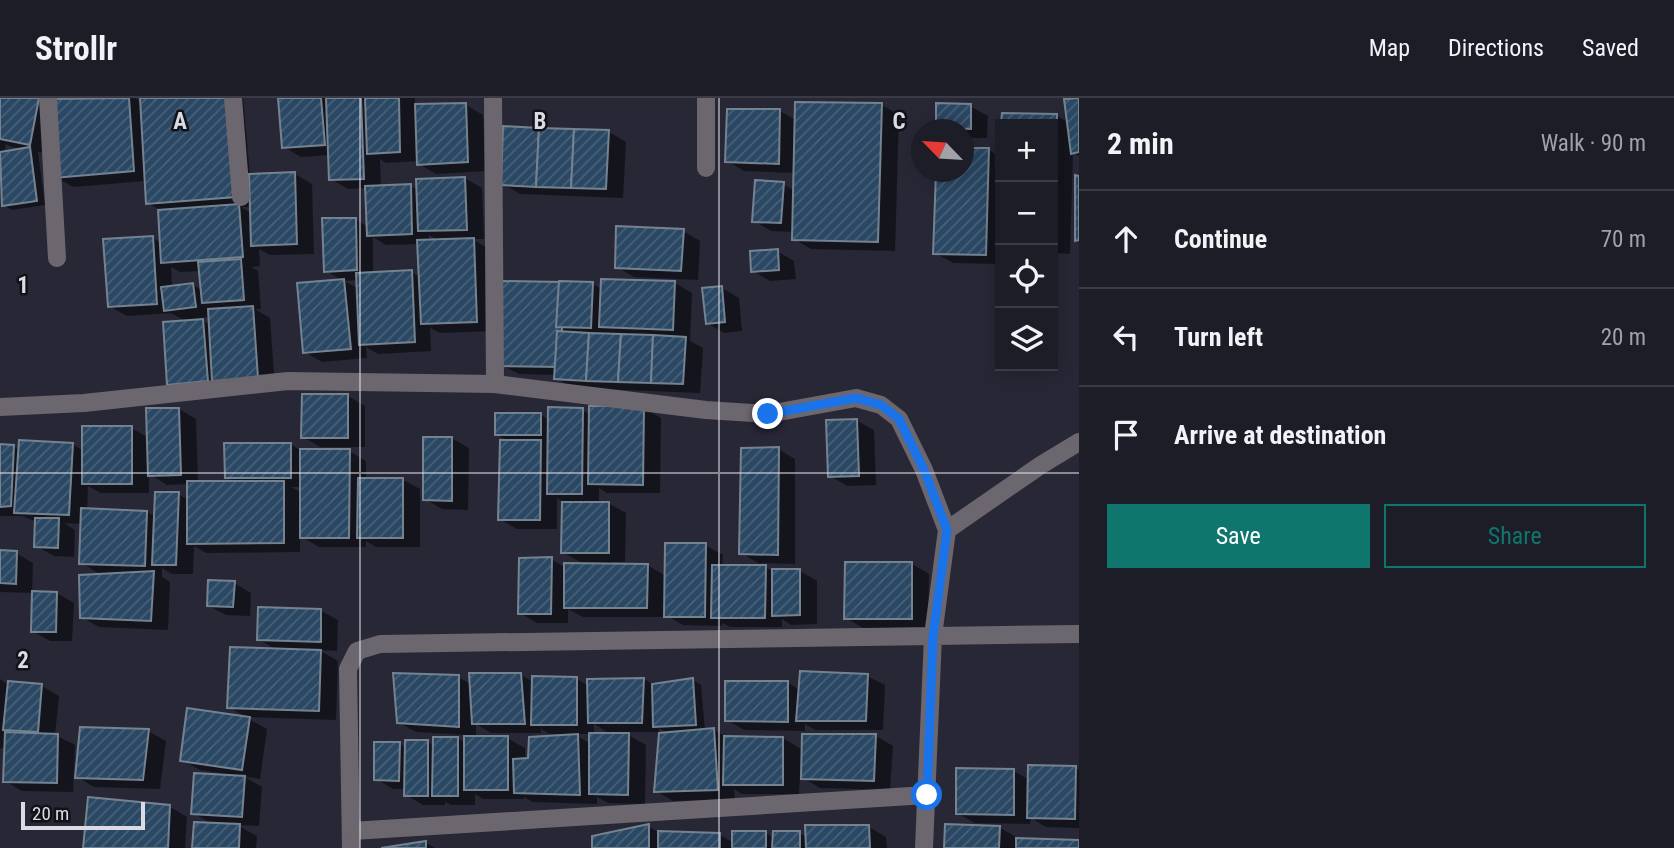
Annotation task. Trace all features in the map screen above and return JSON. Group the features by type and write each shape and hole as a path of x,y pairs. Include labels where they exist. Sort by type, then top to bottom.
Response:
{"street":[{"path":"48,98 57,258"},
{"path":"233,98 241,197"},
{"path":"493,98 495,384"},
{"path":"706,98 706,168"},
{"path":"0,407 84,402 288,381 495,384 706,410 768,414 856,398 881,405 899,419 924,470 947,530 933,636 924,848"},
{"path":"947,530 1079,442"},
{"path":"927,795 352,839 348,669 357,651 380,644 1079,634"}],"building":[{"path":"0,98 39,98 30,145 0,139"},
{"path":"129,98 134,171 54,178 49,99"},
{"path":"140,98 227,98 236,197 146,204"},
{"path":"278,98 321,98 325,145 282,148"},
{"path":"326,98 361,98 364,179 329,180"},
{"path":"365,98 399,98 400,152 367,154"},
{"path":"1079,98 1079,152 1071,154 1064,99"},
{"path":"795,102 882,103 878,242 792,240"},
{"path":"466,103 468,162 417,165 415,104"},
{"path":"936,103 971,104 971,119 936,119"},
{"path":"727,109 780,109 779,164 725,162"},
{"path":"1002,113 1057,114 1057,119 1001,119"},
{"path":"503,126 539,128 536,187 501,185"},
{"path":"539,128 574,129 571,188 536,187"},
{"path":"574,129 609,130 606,189 571,188"},
{"path":"30,147 37,201 2,206 0,152"},
{"path":"974,148 989,148 986,255 933,254 936,182 974,182"},
{"path":"295,172 297,244 251,246 249,174"},
{"path":"1075,175 1079,176 1079,240 1075,241"},
{"path":"465,177 467,230 418,231 416,179"},
{"path":"755,180 784,182 781,223 752,222"},
{"path":"411,184 412,234 367,236 365,186"},
{"path":"239,204 243,257 161,263 158,210"},
{"path":"322,218 356,218 357,270 324,272"},
{"path":"616,226 684,229 681,271 615,268"},
{"path":"153,236 157,304 108,307 103,239"},
{"path":"474,238 477,322 421,324 417,240"},
{"path":"778,249 779,270 751,272 750,251"},
{"path":"241,259 244,300 202,303 198,262"},
{"path":"412,270 415,342 359,345 356,273"},
{"path":"344,279 351,349 303,353 297,283"},
{"path":"601,279 675,281 673,330 599,327"},
{"path":"502,281 563,282 561,367 500,366"},
{"path":"559,281 593,282 591,328 556,327"},
{"path":"193,283 196,307 164,311 161,287"},
{"path":"722,286 725,322 706,324 702,288"},
{"path":"253,306 258,378 212,381 208,309"},
{"path":"203,319 208,381 167,385 163,322"},
{"path":"557,331 589,333 586,381 554,379"},
{"path":"589,333 621,334 618,382 586,381"},
{"path":"621,334 653,335 651,383 618,382"},
{"path":"653,335 686,337 683,384 651,383"},
{"path":"302,394 348,394 348,438 301,438"},
{"path":"589,406 644,406 643,485 588,484"},
{"path":"548,407 583,408 582,494 547,494"},
{"path":"146,408 179,408 181,475 148,476"},
{"path":"495,413 541,413 541,435 495,435"},
{"path":"857,419 859,476 828,477 826,420"},
{"path":"82,426 132,426 132,484 82,484"},
{"path":"423,437 452,437 452,501 423,500"},
{"path":"19,440 73,443 69,515 14,513"},
{"path":"500,440 541,440 540,520 498,520"},
{"path":"224,443 291,443 291,478 225,478"},
{"path":"0,444 14,445 11,506 0,507"},
{"path":"779,447 778,555 739,554 741,448"},
{"path":"300,449 350,449 349,538 300,538"},
{"path":"358,478 403,478 403,538 357,538"},
{"path":"187,481 284,481 284,543 187,544"},
{"path":"155,492 179,492 176,565 152,565"},
{"path":"562,502 609,502 609,553 561,553"},
{"path":"81,508 147,511 145,566 79,564"},
{"path":"35,518 59,518 58,548 34,547"},
{"path":"665,543 706,543 705,617 664,617"},
{"path":"0,550 17,551 16,584 0,583"},
{"path":"552,557 551,614 518,614 519,558"},
{"path":"845,562 912,562 912,619 844,619"},
{"path":"564,563 648,564 647,608 564,608"},
{"path":"712,565 766,565 765,618 711,618"},
{"path":"772,569 800,569 800,615 772,616"},
{"path":"154,571 151,621 80,618 79,575"},
{"path":"208,580 235,581 233,607 207,606"},
{"path":"32,591 57,592 56,632 31,632"},
{"path":"258,607 321,609 321,642 257,640"},
{"path":"230,647 321,650 319,711 227,708"},
{"path":"800,671 868,674 866,721 796,721"},
{"path":"393,673 459,675 459,727 397,723"},
{"path":"469,673 521,673 525,724 472,724"},
{"path":"532,676 577,677 577,725 531,725"},
{"path":"644,678 642,723 588,723 587,679"},
{"path":"693,678 696,725 653,727 652,684"},
{"path":"8,681 42,684 38,732 3,730"},
{"path":"725,681 788,681 788,722 725,721"},
{"path":"187,708 250,717 242,770 180,761"},
{"path":"80,727 149,729 143,780 75,778"},
{"path":"714,728 718,790 654,792 659,733"},
{"path":"5,732 58,734 57,783 3,782"},
{"path":"589,733 629,733 628,795 589,794"},
{"path":"578,734 580,795 514,793 513,759 528,758 529,737"},
{"path":"802,734 876,734 874,781 801,779"},
{"path":"464,736 508,736 508,790 464,790"},
{"path":"724,736 783,737 783,785 723,785"},
{"path":"433,737 458,737 458,796 432,796"},
{"path":"405,740 428,740 428,796 404,796"},
{"path":"374,742 400,742 399,781 374,780"},
{"path":"1028,765 1076,766 1075,819 1027,818"},
{"path":"956,768 1014,769 1014,815 956,814"},
{"path":"194,773 245,776 242,817 191,814"},
{"path":"88,797 170,805 168,848 83,848"},
{"path":"194,822 240,824 239,848 192,848"},
{"path":"649,824 649,848 592,848 592,836"},
{"path":"945,824 1000,826 999,848 944,848"},
{"path":"805,825 869,825 870,848 806,848"},
{"path":"658,831 720,833 720,848 658,848"},
{"path":"732,831 766,831 766,848 732,848"},
{"path":"773,831 800,831 800,848 772,848"},
{"path":"1016,838 1079,840 1079,848 1016,848"},
{"path":"426,841 426,848 381,848"}],"route":[{"path":"768,414 856,398 881,405 899,419 924,470 947,530 933,636 927,795"}]}
